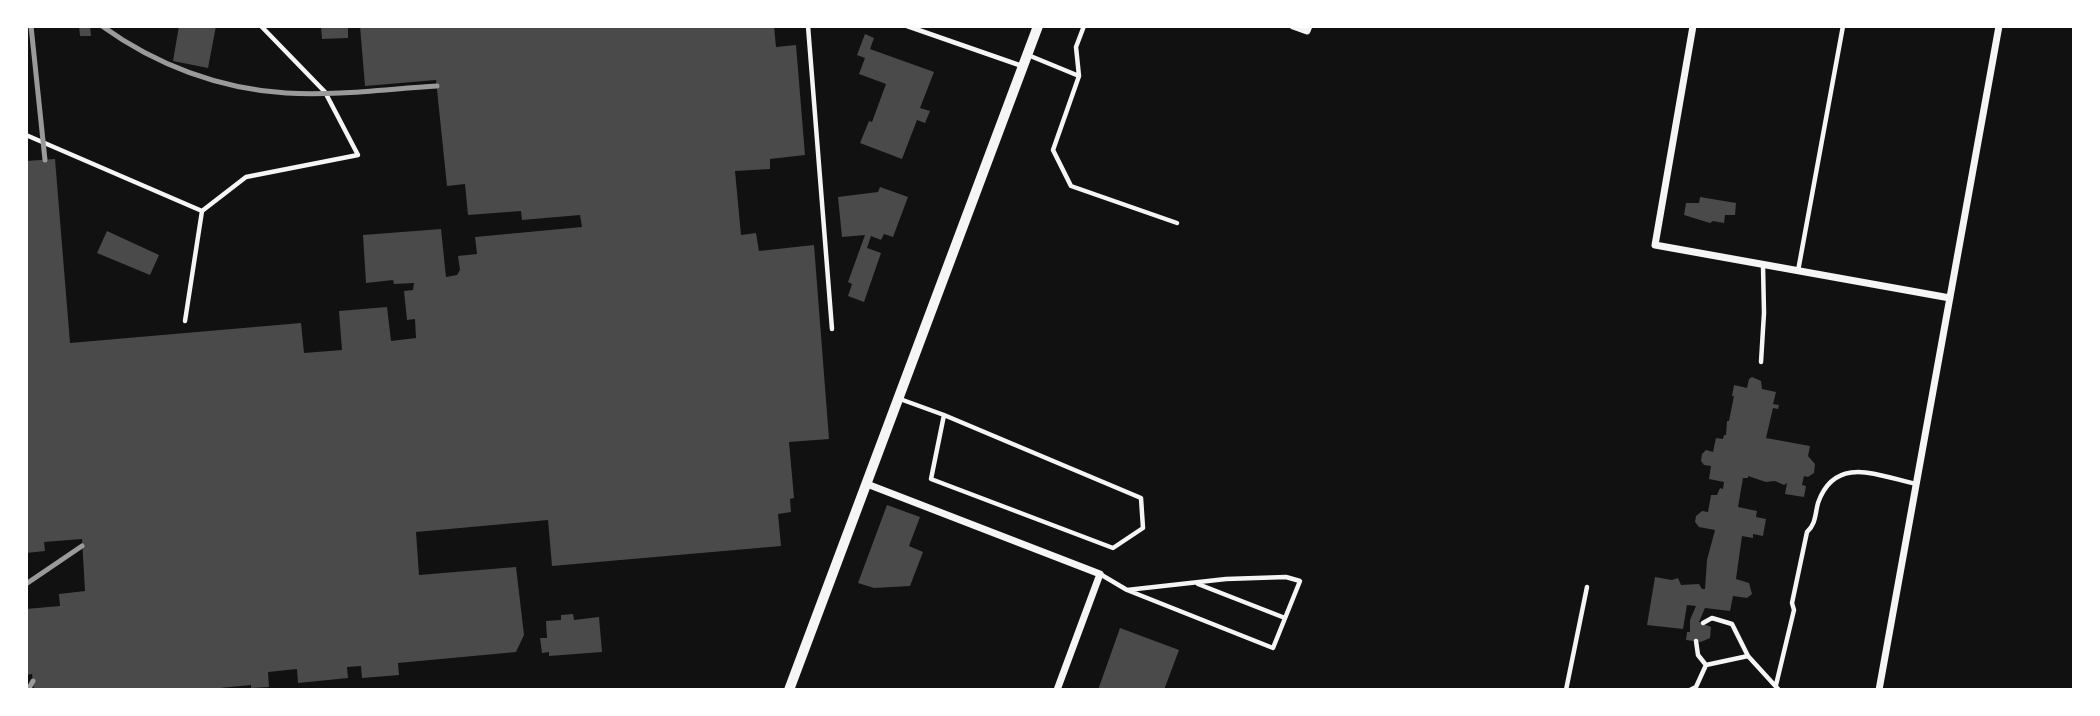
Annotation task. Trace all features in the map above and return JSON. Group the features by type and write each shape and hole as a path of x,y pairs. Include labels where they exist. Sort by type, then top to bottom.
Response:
{"street":[{"path":"789,690 1038,26"},
{"path":"1293,26 1308,29"},
{"path":"1693,26 1654,245 1950,298"},
{"path":"1879,690 1999,26"},
{"path":"867,484 1100,574 1057,690"}],"lane":[{"path":"185,321 202,211 246,177 358,155 325,92 261,26"},
{"path":"808,26 832,329"},
{"path":"907,26 1023,67"},
{"path":"1084,26 1076,47 1079,76 1053,150 1071,186 1177,223"},
{"path":"1798,271 1843,26"},
{"path":"1028,55 1079,76"},
{"path":"26,135 202,211"},
{"path":"1761,362 1763,265"},
{"path":"899,399 944,415 1141,498 1143,527 1113,548 931,479 944,415"},
{"path":"1778,687 1807,532 1813,527 1827,484 1844,472 1855,471 1916,484"},
{"path":"1100,574 1127,590 1273,648 1300,582 1286,577 1226,579 1127,590"},
{"path":"1196,584 1285,618"},
{"path":"1566,690 1587,587"},
{"path":"1703,622 1712,618 1732,624 1748,656 1778,687"},
{"path":"1696,641 1698,655 1706,665"},
{"path":"1706,665 1748,656"},
{"path":"1690,690 1696,687 1706,665"}],"building":[{"path":"79,26 90,26 91,36 80,36"},
{"path":"179,26 216,26 208,68 173,61"},
{"path":"321,26 348,26 348,38 322,39"},
{"path":"360,26 774,26 776,47 796,45 805,155 770,159 770,169 735,171 741,235 756,233 759,251 814,245 829,439 789,442 794,498 790,499 791,512 778,514 781,546 552,566 548,520 416,532 419,575 516,567 524,635 516,652 398,663 399,675 362,678 361,666 347,667 348,678 298,683 297,669 268,672 269,687 251,688 251,685 199,690 34,690 32,674 26,675 26,609 60,606 59,594 85,591 82,539 44,542 45,551 26,553 26,161 55,159 70,343 301,323 304,353 342,350 339,311 387,307 391,341 416,338 415,319 407,320 404,291 413,290 414,283 394,284 393,280 366,283 363,235 441,229 446,277 457,275 460,270 458,256 477,254 475,237 582,227 580,215 522,220 521,211 468,215 465,184 447,186 436,80 365,86"},
{"path":"865,34 874,38 870,49 934,72 920,108 930,111 925,123 917,120 902,159 860,143 869,121 872,122 886,84 859,74 865,58 857,55"},
{"path":"880,187 908,197 893,237 884,234 881,240 871,236 867,248 881,253 864,302 848,296 852,284 848,282 865,235 842,237 838,197 878,192"},
{"path":"1700,197 1736,203 1735,215 1725,215 1724,223 1710,223 1684,215 1686,203 1699,203"},
{"path":"107,231 159,255 150,275 97,253"},
{"path":"1752,377 1761,381 1762,389 1776,392 1773,404 1779,405 1778,409 1773,408 1766,438 1810,446 1808,456 1815,464 1814,473 1808,477 1804,476 1804,497 1785,494 1787,483 1784,485 1775,481 1766,482 1748,476 1743,478 1738,507 1757,511 1756,517 1766,519 1763,536 1742,536 1736,579 1749,583 1752,594 1747,598 1733,596 1730,611 1705,608 1699,622 1711,627 1710,638 1701,642 1686,640 1696,606 1687,605 1683,629 1647,625 1655,577 1672,580 1678,578 1681,585 1699,584 1705,589 1707,560 1715,530 1699,527 1695,522 1696,516 1702,511 1708,512 1711,495 1717,495 1720,488 1723,489 1724,482 1709,479 1711,466 1704,465 1701,461 1702,454 1706,450 1713,452 1716,438 1723,439 1726,435 1734,385 1747,388"},
{"path":"887,505 920,517 909,546 923,552 910,586 874,588 858,583"},
{"path":"573,614 574,620 599,617 602,652 549,656 549,652 542,653 540,638 547,638 546,621 561,620 561,615"},
{"path":"1120,628 1179,650 1164,690 1098,690"}],"railway":[{"path":"31,26 45,160"},
{"path":"102,26 144,52 190,73 261,91 343,93 437,86"},
{"path":"26,584 82,546"},
{"path":"28,690 33,681"}]}
